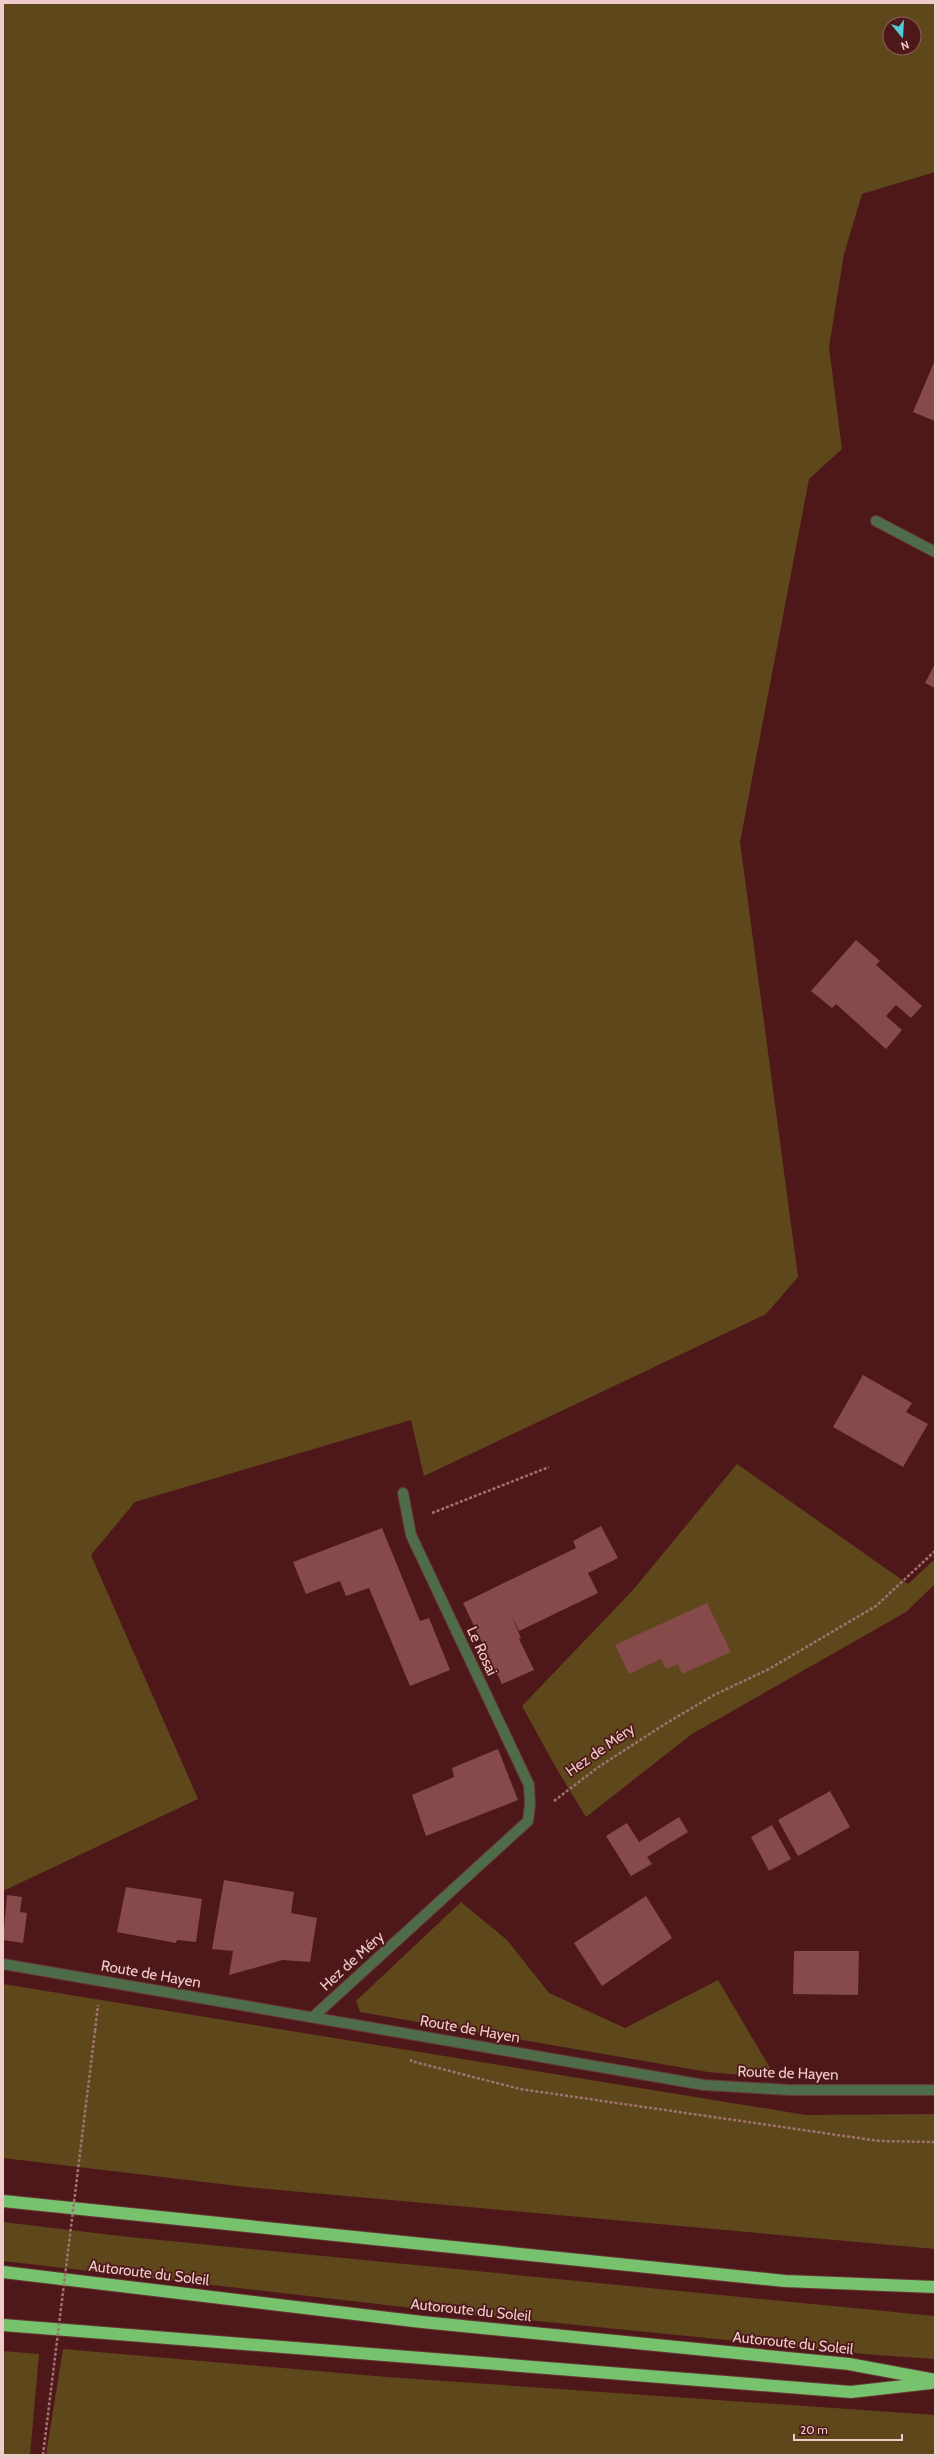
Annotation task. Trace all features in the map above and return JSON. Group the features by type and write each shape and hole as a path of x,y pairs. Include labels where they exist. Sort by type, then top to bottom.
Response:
{"highway":[{"path":"3,2200 785,2281 935,2287"},
{"name":"Autoroute du Soleil","path":"3,2272 422,2322 849,2364 935,2381"},
{"path":"3,2325 851,2392 935,2381"}],"street":[{"path":"876,521 935,552"},
{"name":"Le Rosai","path":"403,1493 411,1535 529,1785 530,1804 528,1821"},
{"name":"Hez de Méry","path":"313,2017 528,1821"},
{"name":"Route de Hayen","path":"3,1964 704,2085 790,2090 935,2090"}],"path":[{"path":"409,1522 549,1466"},
{"name":"Hez de Méry","path":"528,1821 597,1768 665,1724 714,1695 770,1669 876,1606 935,1551"},
{"path":"43,2455 95,2031"},
{"path":"414,2035 411,2061 520,2089 878,2141 935,2142"}],"shaded area":[{"path":"3,3 935,3 935,172 862,194 844,254 829,347 842,449 809,479 740,842 798,1277 766,1314 424,1476 411,1420 135,1502 91,1555 198,1799 3,1891"},
{"path":"737,1464 908,1584 935,1559 935,1584 906,1612 692,1734 586,1817 555,1766 522,1706 633,1590"},
{"path":"461,1902 507,1940 549,1993 625,2028 718,1980 776,2078 708,2072 360,2012 356,2001"},
{"path":"3,1984 806,2115 935,2114 935,2249 246,2187 3,2158"},
{"path":"3,2222 129,2237 935,2316 935,2359 876,2355 439,2311 3,2261"},
{"path":"63,2349 387,2377 935,2415 935,2455 46,2455"},
{"path":"3,2351 39,2354 30,2455 3,2455"}],"building":[{"path":"935,360 935,421 913,412"},
{"path":"935,664 935,688 925,683"},
{"path":"856,940 880,961 876,965 922,1006 911,1018 896,1005 886,1016 902,1030 886,1049 836,1004 832,1008 811,991"},
{"path":"863,1375 912,1403 906,1412 928,1424 903,1467 833,1427"},
{"path":"601,1526 618,1558 588,1573 598,1593 519,1631 511,1615 521,1638 519,1639 534,1670 502,1684 463,1603 576,1548 573,1541"},
{"path":"382,1528 420,1621 429,1618 450,1670 410,1686 369,1588 346,1596 340,1581 306,1594 293,1562"},
{"path":"707,1603 731,1652 682,1674 678,1664 666,1669 661,1659 629,1674 615,1645"},
{"path":"498,1749 518,1800 426,1836 412,1795 454,1777 452,1768"},
{"path":"830,1791 850,1827 798,1856 778,1820"},
{"path":"679,1817 688,1832 647,1857 652,1864 631,1876 606,1836 627,1823 639,1842"},
{"path":"772,1825 791,1859 769,1871 751,1837"},
{"path":"224,1880 294,1892 291,1913 317,1918 310,1962 283,1960 229,1975 233,1951 212,1949"},
{"path":"126,1887 202,1899 196,1942 177,1940 176,1943 117,1932"},
{"path":"7,1895 22,1897 20,1912 27,1913 23,1943 3,1940"},
{"path":"646,1896 672,1938 602,1986 574,1943"},
{"path":"794,1951 859,1951 858,1995 793,1994"}]}
